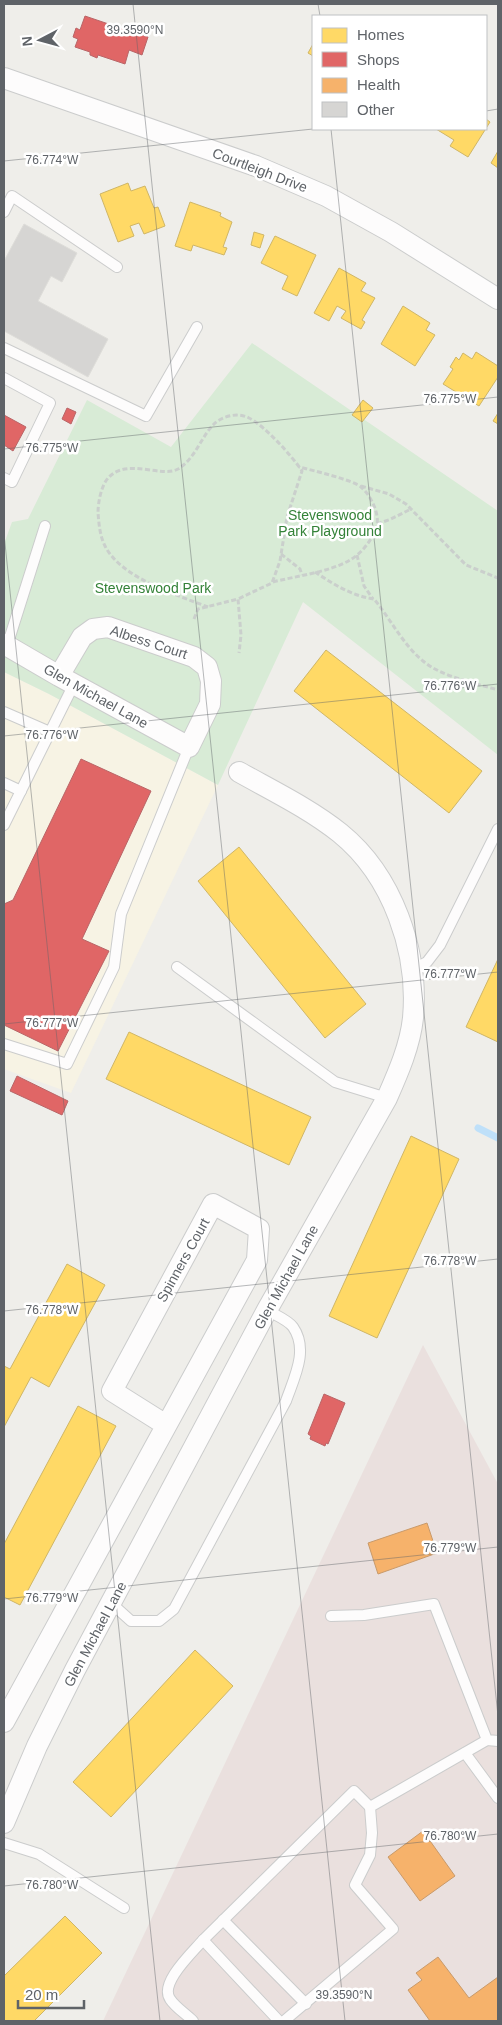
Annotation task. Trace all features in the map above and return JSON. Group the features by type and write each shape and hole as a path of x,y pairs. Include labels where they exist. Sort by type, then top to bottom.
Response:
{"street":[{"name":"Courtleigh Drive","path":"4,78 256,166 326,196 391,232 498,300"},
{"name":"Albess Court","path":"66,680 82,637 93,628 108,627 194,657 206,667 211,681 210,704 189,747"},
{"name":"Glen Michael Lane","path":"5,645 189,747"},
{"name":"Glen Michael Lane","path":"4,1823 37,1746 75,1670 267,1310 387,1098 402,1064 413,1020 414,988 412,970 401,921 386,888 366,860 341,834 312,814 239,772"},
{"name":"Spinners Court","path":"4,1722 257,1260 258,1229 213,1204 112,1391 166,1425"}],"lane":[{"path":"4,212 12,196 117,267"},
{"path":"4,348 146,416 197,327"},
{"path":"4,378 50,402 12,482 4,478"},
{"path":"5,645 46,526"},
{"path":"4,825 50,732 66,680"},
{"path":"4,712 50,732"},
{"path":"4,1044 67,1064 114,967 121,914 189,747"},
{"path":"4,783 21,790"},
{"path":"412,970 427,962 440,945 498,829"},
{"path":"177,967 335,1082 387,1098"},
{"path":"111,1604 131,1621 159,1621 174,1609 286,1401 298,1369 302,1347 292,1326 267,1310"},
{"path":"331,1616 364,1615 434,1604 487,1740"},
{"path":"370,1807 487,1740 498,1741"},
{"path":"465,1752 498,1798"},
{"path":"193,2021 169,1998 168,1987 172,1977 203,1940 354,1791 370,1807 372,1833 370,1855 354,1885 392,1930 284,2021"},
{"path":"4,1843 39,1854 124,1908"},
{"path":"223,1920 306,2004"},
{"path":"203,1940 279,2021"}],"path":[{"path":"208,607 142,579 120,564 106,547 99,528 98,507 102,490 108,477 122,470 132,468 170,471 178,469 200,444 213,425 223,417 248,417 261,427 302,471 287,517 280,561 272,583"},
{"path":"299,467 389,494 411,509 466,566 498,578"},
{"path":"194,619 198,609 238,599 272,583 334,568 362,552 377,524 376,512 368,496 360,486"},
{"path":"377,524 411,509"},
{"path":"281,553 300,570 302,575"},
{"path":"357,555 364,586 418,656 435,669 498,690"},
{"path":"315,572 348,592 363,598 374,599"},
{"path":"238,599 239,653"}],"shaded area":[{"path":"4,672 49,694 218,785 71,1093 4,1069"},
{"path":"423,1345 498,1484 498,2021 103,2021"}],"green space":[{"name":"Stevenswood Park","path":"252,343 498,511 498,755 303,602 218,785 49,694 4,672 4,544 12,522 28,519 87,400 171,447"}],"building: Homes":[{"path":"312,46 312,55 308,53"},
{"path":"438,130 485,130 468,157 450,146 454,140"},
{"path":"498,151 498,168 491,163"},
{"path":"128,183 131,191 145,186 154,208 158,207 165,226 144,234 139,223 130,226 134,236 118,242 100,194"},
{"path":"190,202 221,213 220,216 232,222 223,247 227,248 224,255 193,245 191,251 175,246"},
{"path":"254,232 264,235 260,248 251,245"},
{"path":"275,236 316,255 297,296 282,289 288,276 261,263"},
{"path":"339,268 366,283 361,291 375,298 362,320 365,322 361,329 341,318 346,311 337,306 329,321 314,313"},
{"path":"403,306 430,323 426,330 435,335 415,366 381,344"},
{"path":"476,352 498,366 498,377 479,406 443,384 453,369 450,367 456,357 459,360 463,353 472,359"},
{"path":"363,400 373,408 362,422 352,415"},
{"path":"498,413 498,424 493,421"},
{"path":"326,650 482,771 449,813 294,691"},
{"path":"239,847 366,1004 325,1038 198,881"},
{"path":"498,959 498,1042 466,1027"},
{"path":"129,1032 311,1117 289,1165 106,1079"},
{"path":"411,1136 459,1159 377,1338 329,1316"},
{"path":"67,1264 105,1285 49,1387 31,1377 4,1427 4,1366 10,1369"},
{"path":"78,1406 116,1426 20,1605 4,1597 4,1544"},
{"path":"195,1650 233,1686 111,1817 73,1782"},
{"path":"65,1916 102,1953 34,2021 4,2021 4,1976"}],"building: Shops":[{"path":"85,16 135,33 137,28 143,30 142,35 148,37 142,55 129,50 125,64 98,55 97,58 90,55 90,52 75,47 78,39 73,37 76,28 80,30"},
{"path":"67,408 76,412 71,424 62,419"},
{"path":"4,415 26,427 13,451 4,445"},
{"path":"81,759 151,791 82,939 109,951 58,1051 4,1025 4,904 13,900"},
{"path":"17,1076 68,1101 62,1115 10,1091"},
{"path":"324,1394 345,1403 328,1444 326,1443 325,1446 310,1439 311,1436 308,1434"}],"building: Health":[{"path":"427,1523 437,1553 378,1574 368,1543"},
{"path":"423,1831 455,1876 420,1901 388,1857"},
{"path":"438,1957 469,1998 498,1977 498,2021 430,2021 408,1990 422,1980 416,1973"}],"building: Other":[{"path":"24,224 77,253 62,282 51,276 38,301 108,339 88,377 4,331 4,261"}],"waterway":[{"path":"478,1128 498,1138"}],"park label":[{"name":"Stevenswood Park Playground","path":"330,524"}]}
